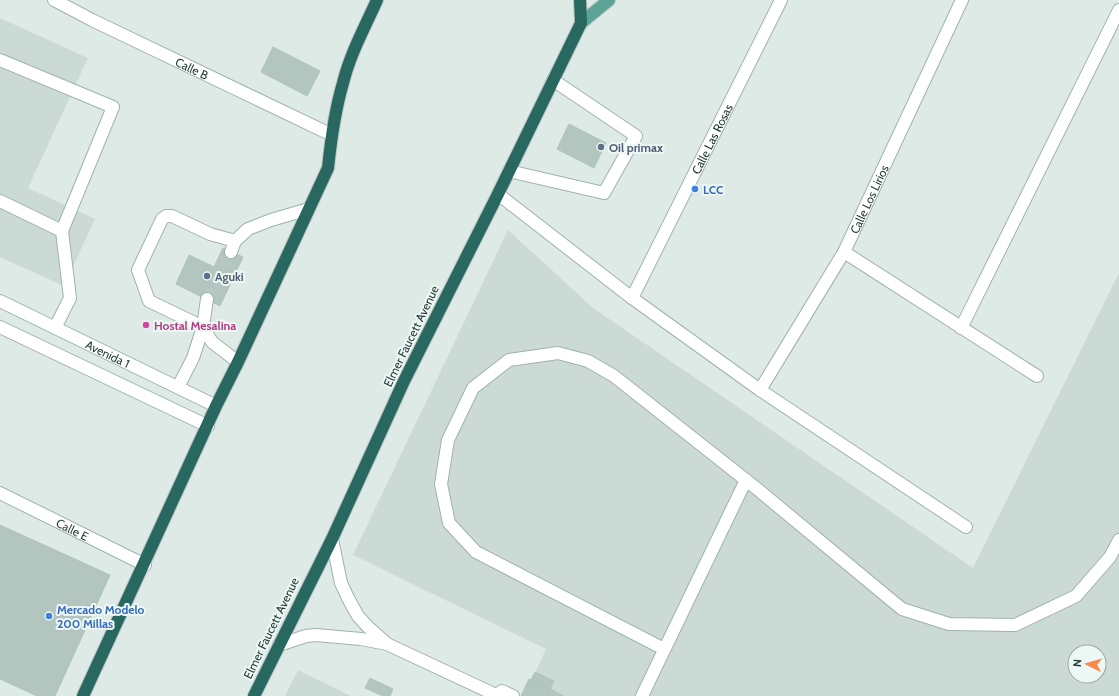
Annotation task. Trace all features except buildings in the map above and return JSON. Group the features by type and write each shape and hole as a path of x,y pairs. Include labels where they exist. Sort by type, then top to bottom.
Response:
{"highway":[{"path":"83,696 145,565 216,406 328,168 332,135 343,82 377,0"},
{"path":"580,0 581,23"},
{"name":"Elmer Faucett Avenue","path":"254,696 332,539 404,381 498,194 581,23"}],"main road":[{"name":"Elmer Faucett Avenue","path":"581,23 609,0"}],"street":[{"name":"Calle B","path":"54,0 92,20 332,135"},
{"name":"Calle Las Rosas","path":"632,298 781,0"},
{"name":"Calle Los Lirios","path":"760,390 844,252 962,0"},
{"path":"961,328 1119,10"},
{"path":"0,60 113,108 62,231 70,298 55,328"},
{"path":"509,171 604,193 636,136 553,80"},
{"path":"498,194 632,298 760,390 966,527"},
{"path":"0,201 62,231"},
{"path":"238,362 212,342 203,327 149,301 138,270 162,219 166,216 172,216 233,247 248,229 271,220 309,209"},
{"path":"844,252 1037,376"},
{"path":"178,387 192,358 203,327 207,299"},
{"name":"Avenida 1","path":"0,301 216,406"},
{"name":"Avenida 1","path":"0,327 208,426"},
{"path":"664,649 476,552 449,523 442,484 448,440 473,388 509,360 558,353 588,360 614,376 746,480 902,609 948,624 1015,625 1076,596 1110,557 1119,540"},
{"path":"642,696 746,480"},
{"name":"Calle E","path":"0,493 145,565"},
{"path":"332,539 341,583 349,600 358,616 386,644"},
{"path":"279,644 306,636 316,635 361,639 386,644 496,695 502,691 513,696"}],"shaded area":[{"path":"0,18 88,58 28,188 95,219 64,286 0,257"},
{"path":"508,230 593,308 973,568 1119,273 1119,696 521,696 529,679 532,680 546,649 353,555"},
{"path":"298,670 351,696 285,696"}],"tunnel":[{"path":"207,299 231,252"}],"place":[{"name":"Oil primax","path":"601,147"},
{"name":"LCC","path":"695,189"},
{"name":"Aguki","path":"207,276"},
{"name":"Hostal Mesalina","path":"146,325"},
{"name":"Mercado Modelo 200 Millas","path":"49,616"}]}
